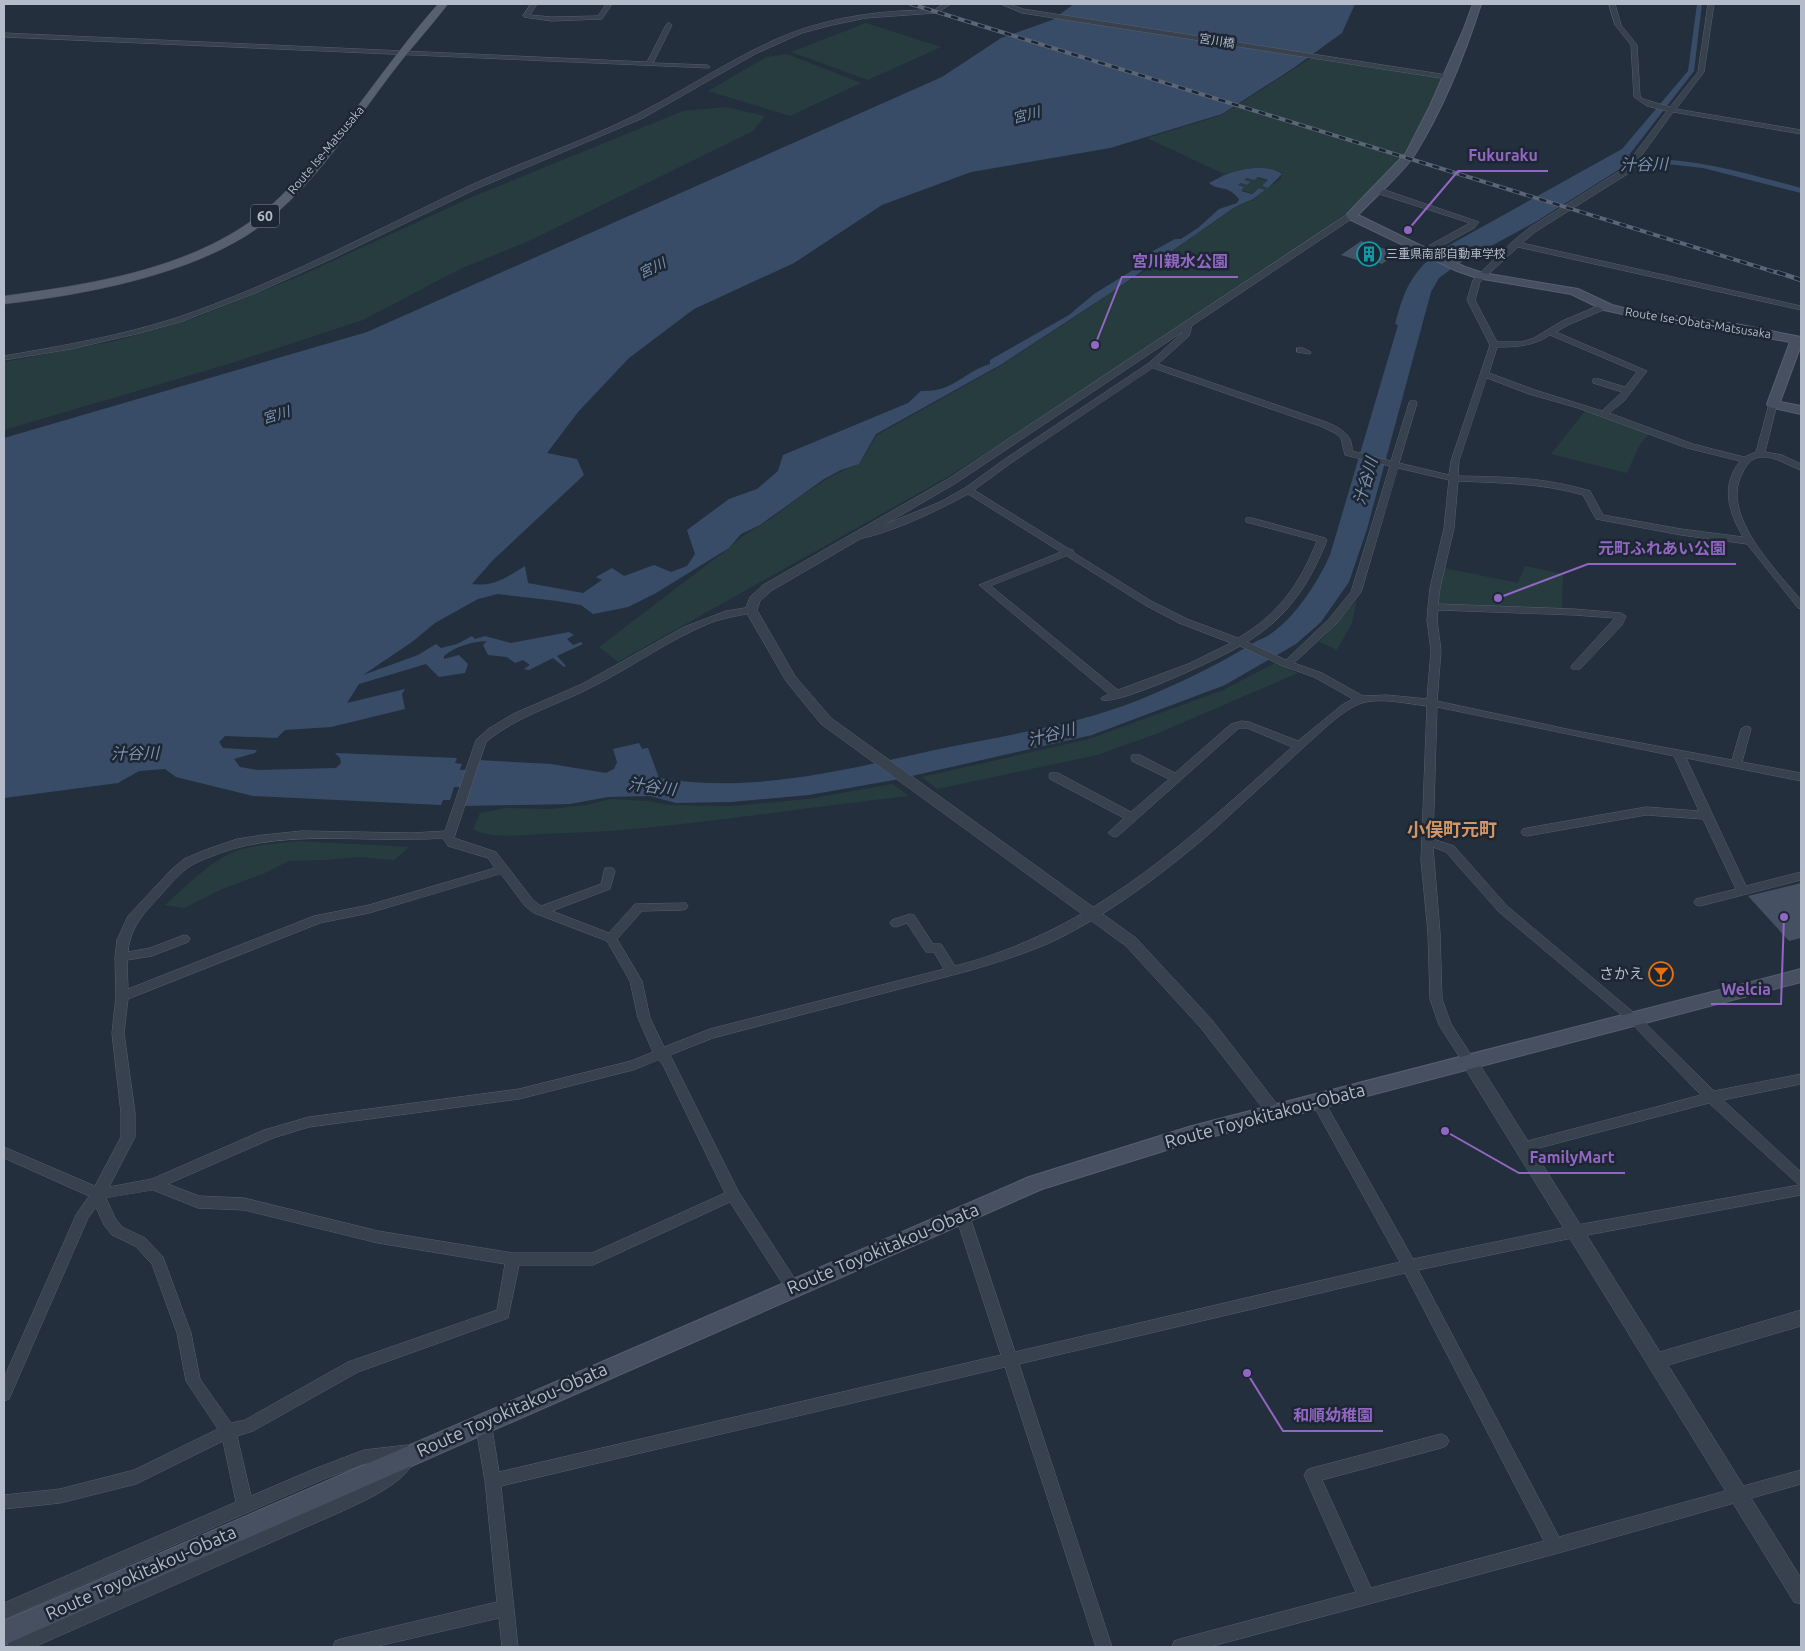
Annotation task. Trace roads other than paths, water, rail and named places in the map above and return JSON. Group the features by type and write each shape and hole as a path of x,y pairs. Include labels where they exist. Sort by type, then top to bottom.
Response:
{"main road":[{"name":"Route Ise-Matsusaka","path":"4,300 73,290 143,273 200,253 265,217 290,193 443,4"},
{"path":"1351,216 1410,154 1435,106 1468,31 1477,4"},
{"name":"Route Ise-Obata-Matsusaka","path":"1351,216 1461,269 1481,276 1574,291 1605,306 1636,314 1736,328 1799,340 1773,404"},
{"path":"1773,404 1801,410"},
{"name":"Route Toyokitakou-Obata","path":"4,1633 483,1422 962,1214 1036,1184 1192,1134 1469,1061 1635,1020 1801,975"}],"street":[{"path":"534,4 526,16 551,19 600,18 609,4"},
{"path":"4,358 135,332 180,319 258,290 476,186 641,116 764,47 798,32 905,11 935,11 948,4"},
{"name":"宮川橋","path":"1004,4 1022,11 1447,77"},
{"path":"1612,4 1618,25 1634,45 1637,98 1654,106 1699,116 1801,132"},
{"path":"1711,4 1701,72 1653,133 1637,158 1626,171 1532,230 1481,276 1472,293 1471,300 1494,345 1455,460 1449,528 1434,588 1432,620 1436,651 1432,703 1427,860 1434,933 1436,999 1445,1025 1524,1147 1801,1595"},
{"path":"650,64 669,26"},
{"path":"4,35 707,67"},
{"path":"1376,190 1475,222 1426,252"},
{"path":"1274,1112 1246,1074 1164,974 1131,942 1093,913 870,756 826,721 798,690 751,610 754,600 767,588 960,476 1188,325 1238,289 1351,216"},
{"path":"1515,244 1801,308"},
{"path":"1494,345 1521,344 1552,333 1565,323 1605,306"},
{"path":"854,537 868,535 943,504 968,490 1008,461 1152,365 1186,334 1188,325"},
{"path":"1552,333 1643,371 1634,378 1628,391 1618,402 1602,414"},
{"path":"1152,365 1344,433 1349,442 1348,454 1452,478 1534,481 1560,485 1587,493 1599,517 1681,532 1748,541"},
{"path":"1483,374 1690,446 1745,460"},
{"path":"1596,381 1628,391"},
{"path":"1283,662 1333,621 1356,592 1413,403"},
{"path":"1760,453 1773,404"},
{"path":"1801,467 1760,453 1745,460 1738,469 1731,485 1737,518 1748,541 1801,606"},
{"path":"968,490 1070,552 1148,603 1182,622 1241,643 1318,675 1362,699"},
{"path":"1106,698 1181,673 1241,643 1283,608 1309,572 1322,540 1250,520"},
{"path":"1070,552 984,585 1117,695"},
{"path":"1433,607 1477,612 1593,612 1621,616 1618,624 1576,667"},
{"path":"751,610 733,611 679,635 586,686 501,726 481,740 448,839 452,843 492,855 501,870 528,903 540,911 611,938 636,981 644,1018 660,1053 668,1062 732,1195 794,1288"},
{"path":"4,1152 57,1174 98,1194 154,1184 261,1138 309,1122 519,1094 633,1065 710,1034 1001,957 1044,940 1093,913 1172,860 1318,728 1346,707 1362,699 1387,698 1432,703 1678,754 1801,777"},
{"path":"1114,833 1235,726 1249,725 1300,746"},
{"path":"1736,764 1746,729"},
{"path":"1678,754 1742,891"},
{"path":"1136,758 1176,778"},
{"path":"1054,776 1132,817"},
{"path":"1527,832 1646,811 1707,815"},
{"path":"4,1394 83,1215 98,1194 128,1137 128,1113 118,1033 122,996 121,957 126,929 132,919 175,873 188,862 238,843 302,835 412,837 450,834"},
{"path":"1429,842 1450,849 1503,909 1635,1020 1711,1097 1801,1180"},
{"path":"122,996 318,919 369,909 501,870"},
{"path":"540,911 606,886 609,871"},
{"path":"1700,902 1801,876"},
{"path":"611,938 638,908 682,906"},
{"path":"896,923 910,918 930,949 937,947 952,971"},
{"path":"121,957 152,952 184,939"},
{"path":"1524,1147 1711,1097 1801,1079"},
{"path":"1316,1101 1409,1266 1554,1546"},
{"path":"154,1184 198,1202 244,1204 378,1237 513,1259 593,1258 732,1195"},
{"path":"493,1481 1409,1266 1576,1231 1801,1190"},
{"path":"98,1194 109,1221 117,1231 140,1242 158,1261 184,1333 193,1381 228,1431 245,1506"},
{"path":"962,1214 1104,1647"},
{"path":"4,1502 60,1496 136,1477 228,1431 248,1426 353,1366 503,1314 513,1259"},
{"path":"1656,1361 1801,1318"},
{"path":"483,1422 493,1481 510,1647"},
{"path":"1367,1597 1312,1475 1442,1441"},
{"path":"4,1611 364,1456 416,1452"},
{"path":"15,1647 252,1545 358,1496 391,1476 416,1452"},
{"path":"1180,1647 1801,1477"},
{"path":"341,1647 506,1608"}],"water":[{"name":"宮川","path":"1074,4 1355,4 1342,33 1292,69 1222,114 1110,148 971,172 882,205 794,263 694,309 629,358 578,412 547,453 577,459 584,475 492,561 472,584 494,583 525,566 528,583 583,593 602,580 596,577 612,568 624,576 654,565 671,572 687,566 695,554 687,530 729,499 757,489 778,471 783,455 908,403 921,391 950,385 990,364 990,360 1069,315 1094,294 1141,265 1141,260 1153,251 1175,239 1181,239 1198,228 1219,209 1237,203 1239,199 1230,191 1209,183 1227,174 1248,169 1270,169 1282,174 1268,188 1262,186 1268,180 1258,177 1254,180 1247,178 1244,180 1251,182 1247,185 1241,183 1238,185 1244,187 1241,191 1252,194 1259,188 1265,190 1253,199 1235,207 1166,255 1159,254 1147,263 1145,269 1002,364 876,434 859,464 841,470 824,479 760,525 741,534 729,548 656,593 628,607 593,614 581,605 557,601 498,594 478,599 435,623 412,642 363,675 418,655 436,644 441,648 457,644 472,636 475,639 485,636 511,643 569,632 574,635 567,639 573,645 581,642 583,644 557,656 566,666 564,667 553,658 529,670 524,669 530,665 523,660 515,663 507,657 488,655 483,645 487,641 470,644 459,647 444,656 444,659 459,655 468,664 465,673 439,677 426,664 359,684 347,703 405,689 402,694 405,709 331,727 285,730 277,738 225,736 219,742 223,748 257,750 255,753 234,759 240,767 258,770 336,768 341,763 340,758 335,753 457,758 455,763 462,764 457,777 450,777 448,786 454,787 450,800 443,800 441,805 253,796 176,777 165,769 139,771 118,783 4,798 4,438 367,332 942,77 1001,38 1052,20"},
{"path":"1697,4 1702,4 1694,71 1629,155 1631,159 1675,160 1717,167 1801,188 1801,193 1703,168 1667,164 1620,169 1537,221 1458,264 1439,278 1431,292 1367,529 1349,582 1321,622 1296,644 1225,685 1092,735 894,780 809,795 731,802 676,803 650,796 608,797 570,804 462,806 478,760 551,764 606,773 614,769 617,762 613,749 639,743 642,749 648,748 659,778 729,783 798,778 1030,731 1077,720 1123,706 1191,677 1267,636 1279,628 1305,599 1330,555 1398,325 1395,324 1398,312 1414,276 1437,252 1622,149 1688,71"}],"waterway":[{"name":"汁谷川","path":"413,780 499,777"}],"railway":[{"path":"911,4 1781,274"},
{"path":"1777,272 1801,280"}],"place":[{"name":"Fukuraku","path":"1408,230"},
{"name":"三重県南部自動車学校","path":"1369,254"},
{"name":"宮川親水公園","path":"1095,345"},
{"name":"元町ふれあい公園","path":"1498,598"},
{"name":"Welcia","path":"1784,917"},
{"name":"さかえ","path":"1661,974"},
{"name":"FamilyMart","path":"1445,1131"},
{"name":"和順幼稚園","path":"1247,1373"}],"district":[{"name":"小俣町元町","path":"1452,830"}]}
